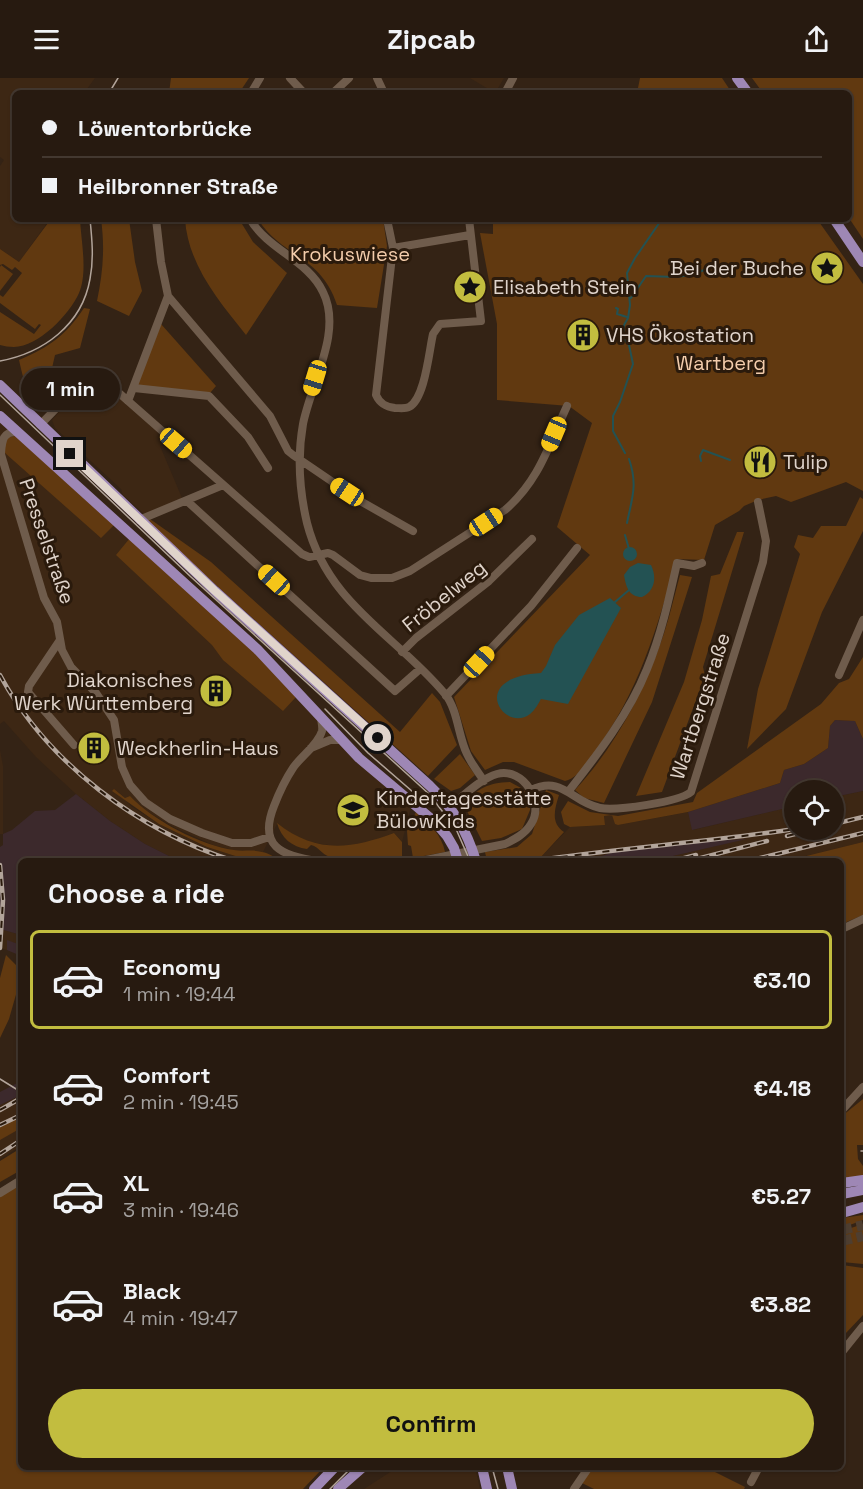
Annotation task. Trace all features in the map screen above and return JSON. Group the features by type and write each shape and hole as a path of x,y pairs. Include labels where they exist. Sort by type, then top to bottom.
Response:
{"main road":[{"path":"836,222 863,262"},
{"path":"0,385 138,520 450,806 461,823 475,858"},
{"path":"0,416 257,650 380,777 435,822 447,836 457,858"},
{"path":"844,1183 863,1180"},
{"path":"844,1194 863,1190"},
{"path":"844,1207 863,1207"},
{"path":"844,1212 863,1207"},
{"path":"314,1489 332,1470"},
{"path":"342,1485 360,1470"},
{"path":"342,1485 369,1470"},
{"path":"483,1470 487,1489"},
{"path":"508,1470 512,1489"}],"street":[{"path":"290,78 301,90"},
{"path":"336,90 349,78"},
{"path":"156,222 168,296 270,416 288,451 362,502 413,531"},
{"path":"252,222 268,242 316,280 327,300 331,320 325,350 307,406 298,460 306,516 319,556 348,600 446,696 467,754 484,781"},
{"path":"388,222 393,248 376,395 379,401 388,407 396,408 411,406 424,383 435,328 440,324 481,321 469,222"},
{"path":"393,248 470,235"},
{"path":"128,401 168,296"},
{"path":"40,425 78,387 119,393 302,554 309,558 333,555 355,573 370,578 392,578 411,571 516,501 539,471 567,406"},
{"path":"134,388 209,396 248,437 268,468"},
{"name":"Presselstraße","path":"18,432 11,431 5,434 1,452 33,563 45,598 57,622 62,650 71,667 96,693 114,720 122,767 130,785 145,802 181,824 202,833 232,843 251,843 269,837"},
{"path":"138,520 224,485"},
{"path":"187,501 395,691 420,669"},
{"name":"Wartbergstraße","path":"531,790 544,785 559,787 581,801 600,808 623,808 675,799 686,797 691,792 763,562 766,541 758,502"},
{"name":"Fröbelweg","path":"402,652 416,638 489,581 532,539"},
{"path":"446,696 531,606 577,548"},
{"path":"568,792 620,720 646,671 660,636 677,563 694,566 702,563"},
{"path":"839,675 863,620"},
{"path":"60,640 29,686 28,692 74,745"},
{"path":"304,858 286,854 275,846 269,837 268,827 277,799 294,767 322,731 321,717"},
{"path":"310,749 330,740 342,740"},
{"path":"438,858 488,849 517,838 534,819 535,800 531,790 518,778 508,773 500,773 484,781 450,806"},
{"path":"844,928 863,919"},
{"path":"844,1108 863,1087"},
{"path":"0,1193 18,1182"},
{"path":"844,1350 863,1326"},
{"path":"574,1489 587,1470"},
{"path":"751,1482 757,1470"}],"shaded area":[{"path":"0,78 95,78 86,90 12,90 12,222 48,222 19,262 0,249 0,166 4,160 0,157"},
{"path":"470,78 504,78 497,90 490,90"},
{"path":"85,390 117,396 161,435 160,446 182,498 152,513 143,513 123,495 121,489 55,428 52,420 76,393"},
{"path":"0,421 114,525 411,807 402,842 394,833 365,844 341,847 309,842 277,824 263,852 236,851 213,845 175,828 140,807 130,796 125,798 116,790 131,806 159,824 207,847 242,858 173,858 145,844 110,821 76,794 36,757 4,721 0,724"},
{"path":"835,720 855,721 863,739 863,791 844,795 844,780 784,780 784,809 692,830 688,812 780,783 784,770 804,764 828,748 830,726"},
{"path":"0,750 3,766 3,834 0,834"},
{"path":"863,791 863,842 798,858 664,858 741,840 614,852 595,858 540,858 570,827 605,825 604,816 612,815 618,825 688,812 693,830 784,809 784,840 844,840 844,795"},
{"path":"76,794 110,821 145,844 173,858 18,858 18,934 0,929 0,847 3,845 3,834 12,830 35,811 55,810"},
{"path":"747,839 664,858 595,858 614,852 689,842"},
{"path":"0,929 18,934 18,944 8,941 7,950 0,948"},
{"path":"7,940 18,944 18,955 7,950"},
{"path":"18,1083 18,1096 0,1105 0,1092"},
{"path":"18,1096 18,1148 0,1159 0,1105"},
{"path":"393,1470 476,1470 480,1489 364,1489"}],"green space":[{"path":"171,78 249,78 241,90 169,90"},
{"path":"640,78 722,78 730,90 638,90"},
{"path":"752,78 863,78 863,239 852,222 852,90 761,90"},
{"path":"49,222 80,222 84,266 82,285 75,301 52,328 33,342 14,347 0,345 0,312 34,334 41,325 39,324 35,329 0,303 0,295 3,297 22,273 15,267 12,270 3,264 0,265 0,249 19,262"},
{"path":"101,222 129,222 142,291 129,316 97,301 103,260"},
{"path":"185,222 241,222 253,242 287,273 246,335 206,282 187,236"},
{"name":"Krokuswiese","path":"260,222 383,222 387,246 377,308 337,305 321,276 267,232"},
{"name":"Wartberg","path":"493,222 819,222 863,284 863,491 846,482 791,502 776,496 758,500 744,506 715,525 704,560 677,559 653,636 623,707 585,766 574,777 565,781 514,762 503,762 485,770 471,751 454,697 590,555 557,527 592,423 569,406 497,400 497,324 480,233 493,234"},
{"path":"1,265 13,274 0,291 0,267"},
{"path":"84,308 90,309 80,348 55,355 50,377 61,392 44,408 27,387 19,360 56,339"},
{"path":"161,324 216,386 210,393 137,386"},
{"path":"17,436 114,525 101,538 5,453 7,437"},
{"path":"860,497 863,499 863,531 822,612 786,709 747,749 758,689 800,554 794,547 798,535 813,538 821,526 846,526"},
{"path":"150,519 211,562 400,732 432,693 440,702 457,745 428,776 146,522"},
{"path":"737,532 744,532 703,667 705,676 662,792 636,796 684,682 702,620 711,576 720,574"},
{"path":"130,538 256,654 296,697 283,711 223,660 212,645 116,555"},
{"path":"680,575 692,577 652,702 604,803 584,798 575,790 602,757 636,701 661,642"},
{"path":"863,657 863,739 855,721 835,720 830,726 828,748 804,764 784,770 780,783 688,812 618,825 615,824 612,815 618,816 693,802 697,793 821,704 839,683 849,679"},
{"path":"460,754 475,775 460,788 451,791 434,779"},
{"path":"510,782 530,796 530,810 522,829 501,838 482,841 463,803 484,787"},
{"path":"114,789 125,798 130,796 164,823 207,843 237,851 265,853 277,858 242,858 207,847 159,824 112,791"},
{"path":"546,790 559,795 555,820 564,832 540,858 486,858 485,852 517,847 532,834"},
{"path":"568,801 590,812 611,815 604,816 605,825 570,827 564,824 561,812"},
{"path":"416,812 438,835 445,852 413,858 411,846 408,845 407,831"},
{"path":"277,823 306,840 334,846 363,843 394,833 402,842 402,858 336,858 325,855 311,845 307,849 292,844 281,833"},
{"path":"863,842 863,915 844,923 844,858 798,858"},
{"path":"6,955 18,967 18,988 9,1019 0,1038 0,978"},
{"path":"863,1099 863,1145 857,1145 858,1159 863,1166 863,1176 844,1179 844,1114"},
{"path":"18,1118 18,1130 0,1140 0,1127"},
{"path":"18,1150 18,1172 0,1182 0,1161"},
{"path":"18,1182 18,1470 321,1470 303,1489 0,1489 0,1193"},
{"path":"863,1215 863,1220 844,1227 844,1218"},
{"path":"863,1224 863,1264 844,1262 844,1230"},
{"path":"844,1265 863,1268 863,1315 846,1333 844,1332"},
{"path":"590,1470 711,1470 745,1487 744,1489 594,1489 582,1483"}],"water":[{"path":"630,547 635,549 637,554 635,559 630,561 625,559 623,554 625,549"},
{"path":"638,563 651,565 654,574 654,583 650,591 642,597 631,593 624,575 630,567"},
{"path":"610,598 621,608 568,704 541,699 530,714 520,718 510,717 502,711 498,702 498,693 504,684 518,677 541,673 555,645 579,615"}],"waterway":[{"path":"625,453 613,431 613,416 633,364 629,345 624,339 624,325 628,318 630,305 627,273 660,222"},
{"path":"631,298 646,276 692,275 716,265"},
{"path":"616,308 618,309 617,314 627,317"},
{"path":"701,461 700,456 703,450 730,460"},
{"path":"627,523 634,484 629,459"},
{"path":"625,535 629,549"},
{"path":"615,602 629,590"}],"tunnel":[{"path":"844,1230 863,1225"},
{"path":"844,1241 863,1236"}],"tram line":[{"path":"111,90 118,78"},
{"path":"0,361 16,357 45,344 58,334 79,310 86,295 91,272 90,222"},
{"path":"0,395 191,577 429,794 456,829 469,858"},
{"path":"325,709 368,753 428,805"},
{"path":"0,1079 18,1090"},
{"path":"330,1489 349,1470"},
{"path":"493,1470 498,1489"}],"railway":[{"path":"0,675 20,707 43,737 99,790 164,832 226,858"},
{"path":"844,822 863,817"},
{"path":"555,858 784,831"},
{"path":"760,858 863,833"},
{"path":"701,858 767,841"},
{"path":"684,858 696,855"},
{"path":"0,865 3,900 0,948"},
{"path":"0,1110 18,1100"},
{"path":"0,1125 18,1116"},
{"path":"0,1154 18,1142"}],"place":[{"name":"Bei der Buche","path":"827,268"},
{"name":"Elisabeth Stein","path":"470,287"},
{"name":"VHS Ökostation","path":"583,335"},
{"name":"Tulip","path":"760,462"},
{"name":"Diakonisches Werk Württemberg","path":"216,691"},
{"name":"Weckherlin-Haus","path":"94,748"},
{"name":"Kindertagesstätte BülowKids","path":"353,810"}],"route":[{"path":"70,454 215,591 378,738"}]}
